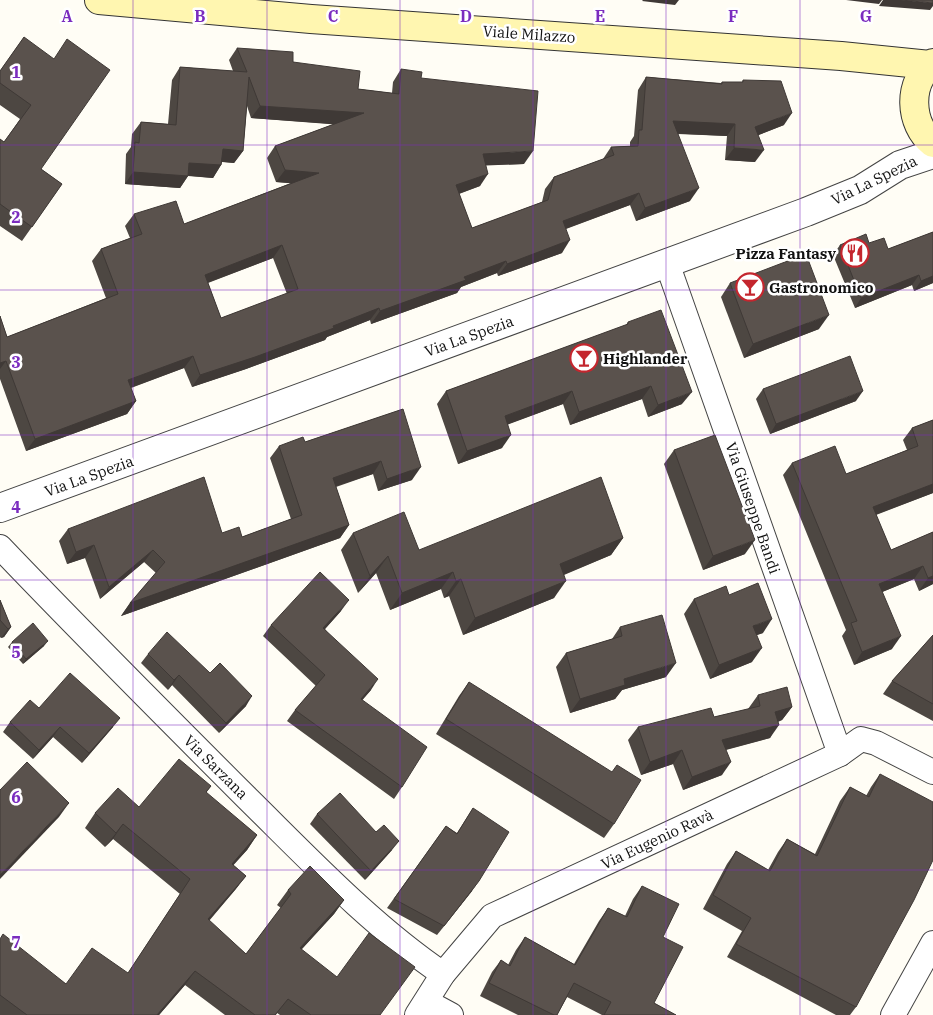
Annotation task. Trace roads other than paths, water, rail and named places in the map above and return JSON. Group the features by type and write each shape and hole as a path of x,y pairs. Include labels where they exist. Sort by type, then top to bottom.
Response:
{"main road":[{"name":"Viale Milazzo","path":"99,0 330,20 931,64"},
{"name":"Via La Spezia","path":"931,64 920,78 915,94 914,109 919,125 933,143"}],"street":[{"name":"Via La Spezia","path":"0,508 850,195 900,165 933,154"},
{"name":"Via Giuseppe Bandi","path":"667,263 840,754"},
{"name":"Via Sarzana","path":"0,547 93,644 304,855 397,941 443,974"},
{"name":"Via Eugenio Ravà","path":"422,1008 443,974 492,916 840,754 861,739 876,743 933,772"},
{"path":"893,1015 933,943"},
{"path":"422,1008 451,1015"}],"place":[{"name":"Pizza Fantasy","path":"855,253"},
{"name":"Gastronomico","path":"750,287"},
{"name":"Highlander","path":"584,358"}]}
